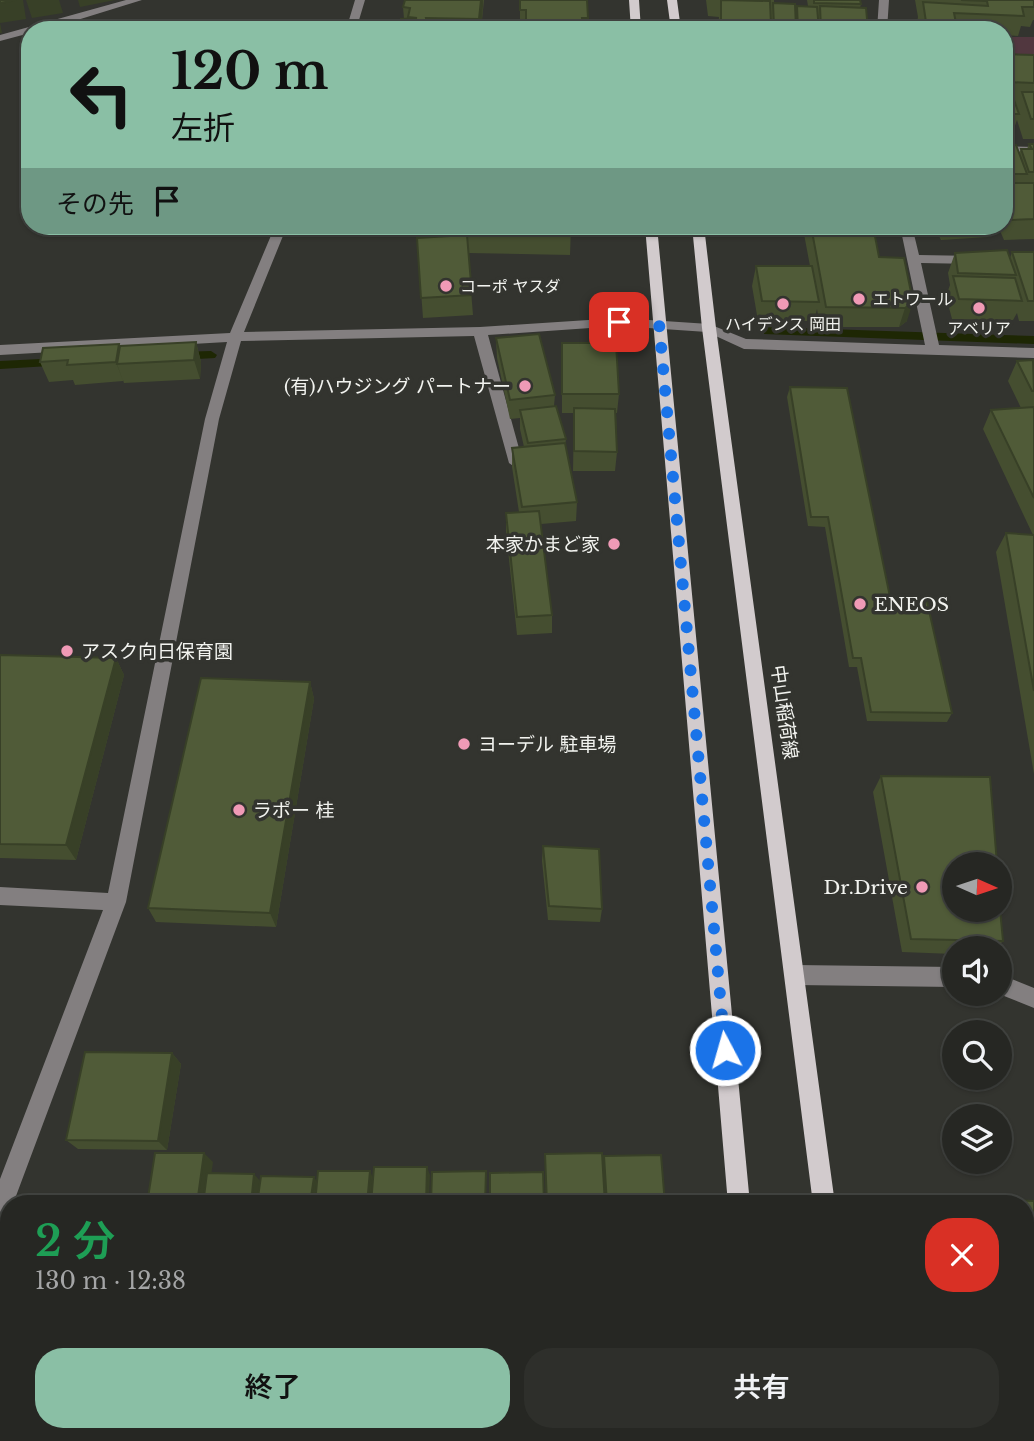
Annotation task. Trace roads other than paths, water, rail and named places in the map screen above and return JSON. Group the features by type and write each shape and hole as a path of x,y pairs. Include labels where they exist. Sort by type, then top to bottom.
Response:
{"main road":[{"path":"634,0 635,21"},
{"path":"672,0 675,21"},
{"path":"652,235 738,1195"},
{"name":"中山稲荷線","path":"699,235 823,1195"}],"street":[{"path":"63,21 137,0"},
{"path":"354,21 360,0"},
{"path":"883,21 884,0"},
{"path":"0,38 21,33"},
{"path":"1013,150 1034,151"},
{"path":"5,1195 116,902 212,419 235,337 277,235"},
{"path":"908,235 933,348"},
{"path":"913,259 994,260"},
{"path":"0,349 235,337 480,331 619,322 709,328 744,344 1034,353"},
{"path":"480,331 516,463"},
{"path":"0,896 116,902"},
{"path":"796,975 942,978"},
{"path":"1012,989 1034,998"}],"waterway":[{"path":"768,331 1034,340"},
{"path":"179,356 211,355"},
{"path":"0,365 62,362"}],"place":[{"name":"コーポ ヤスダ","path":"446,286"},
{"name":"エトワール","path":"859,299"},
{"name":"ハイデンス 岡田","path":"783,304"},
{"name":"アベリア","path":"979,308"},
{"name":"(有)ハウジング パートナー","path":"525,386"},
{"name":"本家かまど家","path":"614,544"},
{"name":"ENEOS","path":"860,604"},
{"name":"アスク向日保育園","path":"67,651"},
{"name":"ヨーデル 駐車場","path":"464,744"},
{"name":"ラポー 桂","path":"239,810"},
{"name":"Dr.Drive","path":"922,887"}]}
